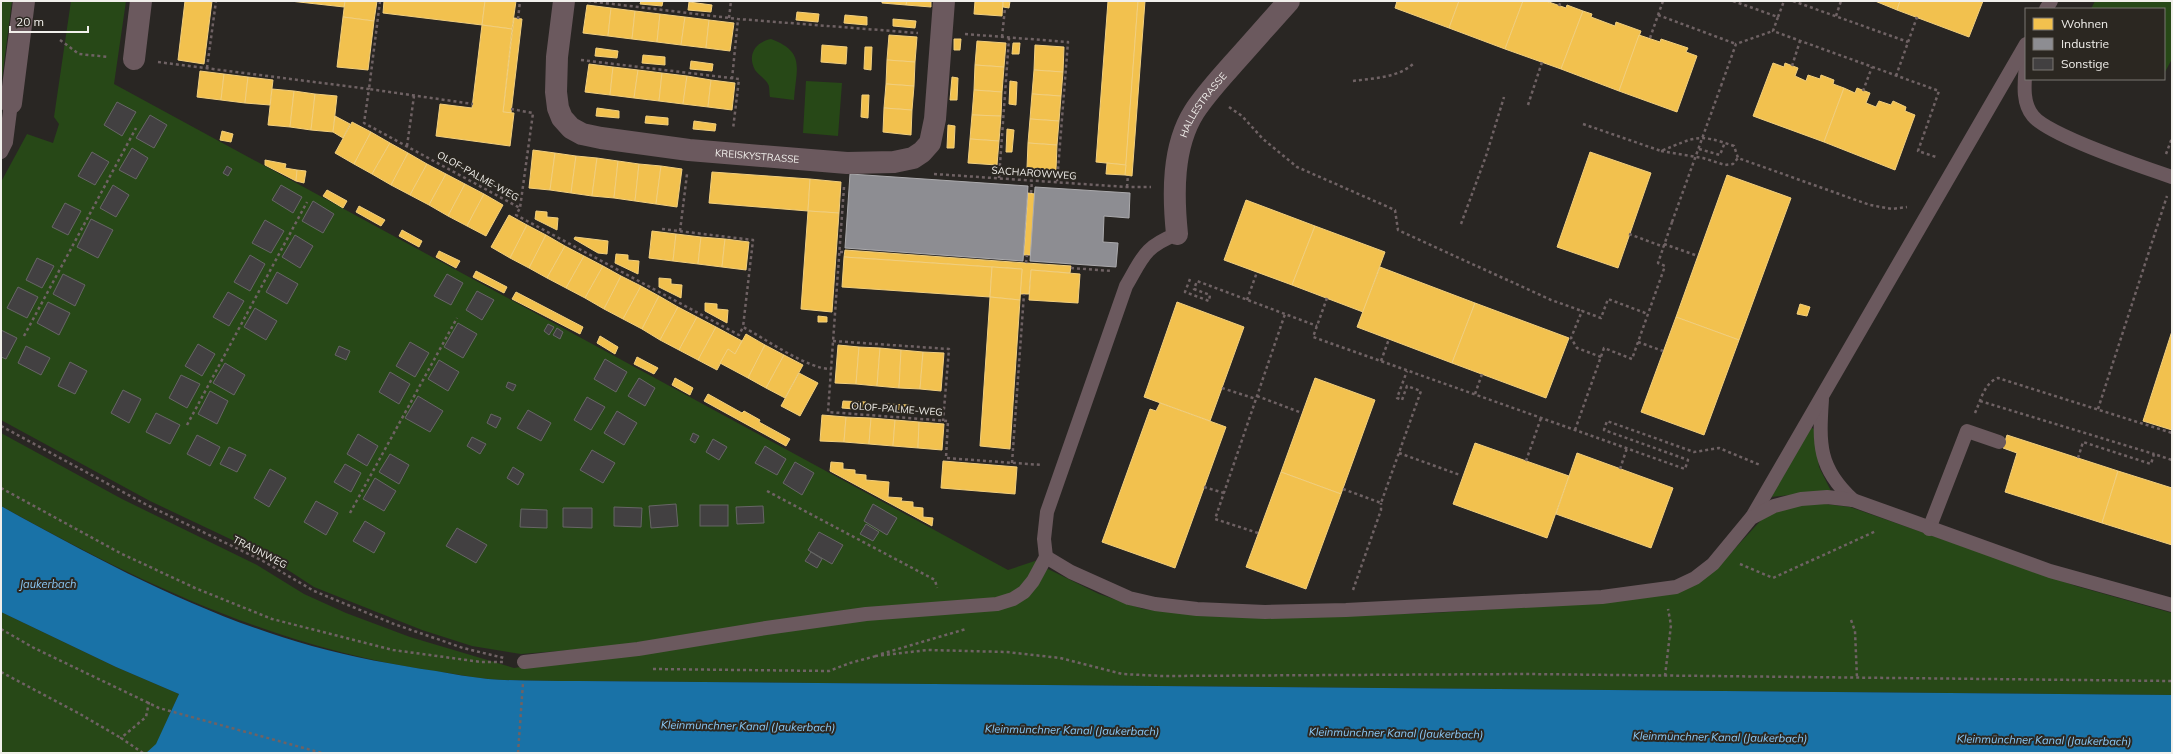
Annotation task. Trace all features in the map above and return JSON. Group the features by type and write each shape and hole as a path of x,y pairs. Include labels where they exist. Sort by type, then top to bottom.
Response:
{"street":[{"path":"11,103 24,1"},
{"path":"134,59 141,1"},
{"name":"KREISKYSTRASSE","path":"564,1 557,57 556,92 558,108 562,118 571,128 582,134 601,138 689,150 847,163 894,162 913,158 922,152 930,143 935,119 944,1"},
{"name":"HALLESTRASSE","path":"1177,234 1174,194 1176,168 1184,136 1193,113 1209,91 1289,1"}],"lane":[{"path":"1046,557 1097,585 1130,598 1155,604 1197,609 1264,612 1346,610 1602,597 1676,587 1696,578 1720,555 1751,518 2025,46"},
{"path":"2026,80 2025,99 2033,116 2050,128 2079,142 2172,177"},
{"path":"1,152 6,142 11,103"},
{"path":"524,662 638,649 766,628 866,614 997,604 1013,599 1024,592 1033,581 1046,557 1044,539 1047,512 1115,314 1132,276 1145,253 1152,245 1177,234"},
{"path":"1822,396 1821,445 1827,468 1838,486 1853,500"},
{"path":"1929,529 1967,432 1999,442"},
{"path":"1751,518 1774,506 1801,499 1827,496 1853,500 1929,529 2050,571 2172,605"}],"path":[{"path":"207,68 216,1"},
{"path":"369,89 380,1"},
{"path":"518,19 520,1"},
{"path":"586,1 738,19 1068,42 1057,182"},
{"path":"729,18 731,1"},
{"path":"1559,6 1561,1"},
{"path":"1650,38 1663,1"},
{"path":"1733,1 1778,17"},
{"path":"1773,32 1784,1"},
{"path":"1793,1 1908,42"},
{"path":"1836,16 1841,1"},
{"path":"1002,37 1005,8"},
{"path":"1658,15 1736,44 1773,32 1939,91 1918,151 1956,164"},
{"path":"1896,76 1917,17"},
{"path":"732,79 738,19"},
{"path":"999,178 1009,38"},
{"path":"60,40 79,54 207,68 472,104"},
{"path":"1792,66 1800,41"},
{"path":"1575,430 1604,348 1632,358 1665,266 1658,263 1736,44"},
{"path":"557,57 739,79 730,153"},
{"path":"1528,106 1542,62"},
{"path":"1353,81 1396,74 1407,70 1413,64"},
{"path":"1863,91 1872,67"},
{"name":"OLOF-PALME-WEG","path":"369,89 364,122 520,208 516,215 739,335 743,327"},
{"path":"407,146 414,96"},
{"path":"1460,224 1486,156 1504,97"},
{"path":"1226,106 1234,109 1264,139 1297,167 1395,210 1398,230 1551,300 1601,318 1608,300 1648,314"},
{"path":"511,109 533,113 520,208"},
{"path":"1583,124 1661,151 1703,158 1725,165 1733,164 1738,158"},
{"path":"24,336 136,128"},
{"path":"1661,151 1696,137 1712,138 1734,146 1738,158"},
{"path":"1699,148 1720,155 1725,142"},
{"path":"680,231 689,150"},
{"name":"SACHAROWWEG","path":"913,158 933,174 1127,187 1153,187"},
{"path":"1738,158 1870,205 1892,208 1915,206 1936,199"},
{"name":"OLOF-PALME-WEG","path":"847,163 828,412 948,421 946,458 1063,466"},
{"path":"1127,187 1128,176"},
{"path":"1031,193 1032,181"},
{"path":"2098,409 2167,195"},
{"path":"187,425 307,202"},
{"path":"662,229 753,240 743,327 809,364 821,369 831,369"},
{"path":"1629,234 1698,256"},
{"path":"840,252 845,252"},
{"path":"1026,263 1027,255"},
{"path":"1071,268 1122,271 1132,276"},
{"path":"1247,300 1257,272"},
{"path":"1190,279 1185,292 1209,301 1210,295 1194,289 1197,282 1317,326"},
{"path":"1012,463 1024,294"},
{"path":"1327,298 1313,337 1685,469 1688,460 1604,430 1607,421 1694,452 1719,448 1779,472"},
{"path":"1582,311 1571,338 1577,348 1601,357"},
{"path":"1258,534 1216,519 1285,314"},
{"path":"350,513 457,318"},
{"path":"1381,361 1389,339"},
{"path":"833,341 948,349 944,421"},
{"path":"1638,342 1663,351"},
{"path":"1346,610 1381,510 1381,503 1421,391 1407,386 1402,400 1397,398 1407,371"},
{"path":"1474,394 1482,374"},
{"path":"1967,432 1986,387 1993,380 1998,378 2172,433"},
{"path":"1222,388 1302,413"},
{"path":"1980,401 2172,460"},
{"path":"1526,461 1541,418"},
{"name":"TRAUNWEG","path":"1,426 147,505 263,561 314,591 394,624 449,643 524,662"},
{"path":"2078,458 2083,442 2151,464 2154,454"},
{"path":"1620,469 1627,448"},
{"path":"1399,454 1460,475"},
{"path":"1204,486 1224,494"},
{"path":"1,488 120,553 195,588 272,619 393,650 480,662 524,662 518,753"},
{"path":"1342,489 1381,503"},
{"path":"767,491 936,580 943,608"},
{"path":"1720,555 1773,578 1902,519"},
{"path":"1664,589 1671,625 1665,676"},
{"path":"1851,620 1855,631 1857,678"},
{"path":"645,669 829,671 850,663 967,628"},
{"path":"1,629 41,651 159,708 322,753"},
{"path":"875,656 928,650 1007,652 1060,658 1122,674 1162,676 1525,674 2172,681"},
{"path":"1,672 80,714 143,753"},
{"path":"121,738 146,717 149,702"}],"green space":[{"path":"1,1 12,1 1,86"},
{"path":"71,1 126,1 114,84 1008,570 1038,560 1024,586 1003,597 635,645 521,654 472,646 422,630 314,587 268,557 150,501 1,420 1,182 27,134 53,143 59,124 54,117"},
{"path":"2095,1 2172,1 2172,59 2165,72 2165,8 2092,8"},
{"path":"771,39 782,44 790,50 794,56 797,70 794,100 770,97 768,84 755,70 752,59 754,50 761,43"},
{"path":"806,81 842,83 838,136 803,133"},
{"path":"1811,427 1815,430 1819,467 1831,491 1771,497"},
{"path":"1,433 122,499 257,565 304,594 346,613 410,637 514,668 863,618 992,609 1048,569 1099,594 1143,609 1208,616 1300,617 1433,613 1621,601 1715,570 1764,517 1788,507 1817,503 1850,507 2076,586 2172,613 2172,695 545,681 488,679 374,660 318,646 263,629 210,608 157,586 105,561 1,506"},
{"path":"1,612 116,667 179,694 161,734 260,753 1,753"}],"water":[{"name":"Jaukerbach","path":"1,506 114,567 192,603 271,634 358,657 488,679 545,681 2172,695 2172,753 146,753 156,744 179,694 116,667 1,612"}],"building: Wohnen":[{"path":"185,1 212,1 204,64 178,60"},
{"path":"290,1 345,1 344,7"},
{"path":"345,1 377,1 374,21 343,17"},
{"path":"384,1 485,1 482,25 383,13"},
{"path":"485,1 516,1 512,29 482,25"},
{"path":"641,1 663,1 662,6 640,4"},
{"path":"882,1 907,1 906,5 882,3"},
{"path":"907,1 931,1 931,7 906,5"},
{"path":"975,1 1003,1 1002,16 974,14"},
{"path":"1003,1 1010,1 1009,8 1003,7"},
{"path":"1108,1 1138,1 1126,165 1096,162"},
{"path":"1138,1 1145,1 1132,176 1125,175"},
{"path":"1397,1 1459,1 1449,28 1395,8"},
{"path":"1459,1 1523,1 1505,49 1449,28"},
{"path":"1523,1 1546,1 1566,8 1567,5 1583,11 1561,69 1505,49"},
{"path":"1875,1 1900,1 1897,10"},
{"path":"1900,1 1983,1 1969,37 1897,10"},
{"path":"689,2 712,5 711,12 688,10"},
{"path":"587,5 611,8 608,36 583,33"},
{"path":"611,8 635,11 632,39 608,36"},
{"path":"635,11 660,14 657,42 632,39"},
{"path":"1583,11 1592,14 1591,17 1615,26 1616,22 1641,31 1619,91 1561,69"},
{"path":"797,12 819,14 818,22 796,20"},
{"path":"660,14 685,17 681,45 657,42"},
{"path":"845,15 867,17 867,25 844,23"},
{"path":"343,17 374,21 368,70 337,67"},
{"path":"685,17 709,20 706,48 681,45"},
{"path":"514,18 522,19 511,113 503,112"},
{"path":"893,19 916,21 915,28 893,26"},
{"path":"709,20 734,23 730,51 706,48"},
{"path":"482,25 512,29 503,112 514,113 510,146 436,136 440,104 472,108"},
{"path":"889,35 917,37 915,62 887,60"},
{"path":"1639,35 1660,42 1661,39 1688,48 1686,52 1697,56 1677,112 1619,91"},
{"path":"954,39 961,39 960,50 954,50"},
{"path":"977,41 1006,43 1004,67 975,65"},
{"path":"1013,43 1020,43 1019,54 1012,54"},
{"path":"822,45 847,47 846,64 821,62"},
{"path":"1035,45 1064,47 1063,72 1034,70"},
{"path":"865,47 872,47 871,70 864,69"},
{"path":"596,48 618,51 617,58 595,56"},
{"path":"643,55 665,57 665,65 642,63"},
{"path":"887,60 915,62 914,86 886,84"},
{"path":"691,61 713,64 712,71 690,69"},
{"path":"1773,63 1784,67 1785,63 1798,68 1795,76 1806,81 1808,75 1820,79 1821,75 1834,80 1833,84 1844,88 1824,142 1753,116"},
{"path":"589,64 613,67 610,95 585,92"},
{"path":"975,65 1004,67 1002,92 974,90"},
{"path":"613,67 638,70 634,98 610,95"},
{"path":"638,70 662,73 659,101 634,98"},
{"path":"1034,70 1063,72 1061,96 1032,94"},
{"path":"200,71 224,74 221,100 197,97"},
{"path":"662,73 687,76 683,104 659,101"},
{"path":"224,74 248,77 245,103 221,100"},
{"path":"687,76 711,80 708,107 683,104"},
{"path":"248,77 273,80 270,105 245,103"},
{"path":"952,77 958,78 957,100 950,100"},
{"path":"711,80 735,83 732,110 708,107"},
{"path":"1010,81 1017,82 1016,105 1009,104"},
{"path":"886,84 914,86 912,110 884,108"},
{"path":"1844,88 1855,93 1857,88 1870,93 1866,103 1876,107 1879,101 1891,105 1893,101 1906,107 1905,111 1915,115 1895,170 1824,142"},
{"path":"272,89 294,91 290,127 268,125"},
{"path":"974,90 1002,92 1001,116 972,115"},
{"path":"294,91 315,94 311,130 290,127"},
{"path":"315,94 337,96 333,132 311,130"},
{"path":"1032,94 1061,96 1059,121 1030,119"},
{"path":"862,95 869,95 868,118 861,117"},
{"path":"597,108 619,111 619,118 596,116"},
{"path":"884,108 912,110 911,135 883,132"},
{"path":"972,115 1001,116 999,141 970,139"},
{"path":"335,116 350,124 343,138 333,132"},
{"path":"646,116 668,118 668,125 645,123"},
{"path":"1030,119 1059,121 1057,145 1028,143"},
{"path":"694,121 716,124 715,131 693,129"},
{"path":"352,122 371,132 354,164 335,153"},
{"path":"948,125 955,126 954,148 947,148"},
{"path":"1007,129 1014,130 1012,152 1006,152"},
{"path":"222,131 233,134 231,142 220,140"},
{"path":"371,132 390,143 372,174 354,164"},
{"path":"970,139 999,141 997,165 968,163"},
{"path":"390,143 408,153 391,185 372,174"},
{"path":"1028,143 1057,145 1056,170 1027,168"},
{"path":"533,150 555,153 550,190 529,188"},
{"path":"1590,152 1651,173 1618,268 1557,247"},
{"path":"408,153 427,164 410,195 391,185"},
{"path":"555,153 576,156 571,193 550,190"},
{"path":"576,156 597,158 592,196 571,193"},
{"path":"597,158 618,161 614,198 592,196"},
{"path":"265,160 286,164 285,168 297,170 296,181 265,165"},
{"path":"618,161 639,164 635,201 614,198"},
{"path":"1107,163 1126,165 1125,175 1106,174"},
{"path":"427,164 446,174 429,205 410,195"},
{"path":"639,164 661,166 656,204 635,201"},
{"path":"661,166 682,169 677,207 656,204"},
{"path":"297,170 306,171 304,183 296,181"},
{"path":"712,172 810,179 808,211 709,203"},
{"path":"446,174 465,184 448,216 429,205"},
{"path":"1727,175 1791,198 1739,340 1676,317"},
{"path":"810,179 841,182 839,213 808,211"},
{"path":"465,184 484,194 467,226 448,216"},
{"path":"327,190 347,201 343,208 323,196"},
{"path":"1028,193 1035,194 1031,255 1024,255"},
{"path":"484,194 503,205 486,236 467,226"},
{"path":"1246,200 1315,226 1292,285 1224,260"},
{"path":"359,206 385,220 381,226 356,212"},
{"path":"536,211 547,212 547,217 558,218 557,230 535,219"},
{"path":"808,211 839,213 832,312 801,309"},
{"path":"509,215 527,225 510,258 491,247"},
{"path":"527,225 546,235 529,268 510,258"},
{"path":"1315,226 1385,252 1363,312 1292,285"},
{"path":"402,230 422,241 419,247 399,236"},
{"path":"652,231 676,234 673,261 649,258"},
{"path":"676,234 701,237 698,264 673,261"},
{"path":"546,235 565,246 547,278 529,268"},
{"path":"575,237 608,241 607,254 598,253 574,239"},
{"path":"701,237 725,239 722,267 698,264"},
{"path":"725,239 749,242 746,270 722,267"},
{"path":"565,246 584,256 566,288 547,278"},
{"path":"845,250 1071,266 1070,273 1031,270 1029,294 1020,294 1022,269 844,257"},
{"path":"439,251 460,261 456,268 436,257"},
{"path":"616,254 628,255 628,260 639,261 638,274 615,263"},
{"path":"584,256 603,266 585,298 566,288"},
{"path":"844,257 992,267 990,297 842,287"},
{"path":"603,266 621,276 604,309 585,298"},
{"path":"992,267 1022,269 1020,300 990,297"},
{"path":"1380,267 1475,303 1452,363 1357,327"},
{"path":"1031,270 1080,274 1078,303 1029,300"},
{"path":"476,271 507,287 504,293 473,277"},
{"path":"621,276 641,286 623,319 604,309"},
{"path":"659,278 671,279 671,284 682,285 681,298 659,287"},
{"path":"641,286 659,296 642,329 623,319"},
{"path":"516,292 583,327 580,334 512,299"},
{"path":"659,296 678,307 660,340 642,329"},
{"path":"990,297 1020,300 1010,449 980,446"},
{"path":"1177,302 1244,327 1210,421 1144,397"},
{"path":"705,303 717,304 717,309 728,310 727,323 705,311"},
{"path":"1475,303 1569,338 1546,398 1452,363"},
{"path":"1800,304 1810,307 1807,316 1797,314"},
{"path":"678,307 697,317 679,350 660,340"},
{"path":"818,316 827,317 827,322 818,322"},
{"path":"697,317 716,327 698,360 679,350"},
{"path":"1676,317 1739,340 1704,435 1641,412"},
{"path":"716,327 742,341 735,354 728,349 717,370 698,360"},
{"path":"2172,331 2172,430 2143,421"},
{"path":"746,334 765,345 748,378 720,363 728,349 735,354"},
{"path":"600,336 618,347 615,354 597,343"},
{"path":"765,345 784,355 766,388 748,378"},
{"path":"838,345 859,347 856,384 835,383"},
{"path":"859,347 880,348 877,386 856,384"},
{"path":"880,348 901,350 899,388 877,386"},
{"path":"901,350 923,352 920,389 899,388"},
{"path":"923,352 944,353 941,391 920,389"},
{"path":"784,355 803,365 785,398 766,388"},
{"path":"637,357 658,368 654,374 634,364"},
{"path":"799,373 818,383 800,416 781,406"},
{"path":"675,378 693,388 690,395 672,385"},
{"path":"1315,378 1375,400 1341,494 1281,472"},
{"path":"708,394 742,413 744,411 760,420 759,422 790,439 786,446 704,401"},
{"path":"843,401 866,402 866,410 842,408"},
{"path":"1160,403 1226,427 1175,568 1102,542 1150,409 1156,411"},
{"path":"886,404 909,405 909,412 886,411"},
{"path":"930,407 941,408 940,415 929,414"},
{"path":"822,415 846,417 844,442 820,441"},
{"path":"846,417 871,418 869,444 844,442"},
{"path":"871,418 895,420 893,446 869,444"},
{"path":"895,420 919,422 918,448 893,446"},
{"path":"919,422 944,424 942,450 918,448"},
{"path":"2007,435 2118,471 2102,523 2005,492 2017,453 2003,448"},
{"path":"1475,443 1569,476 1547,538 1453,504"},
{"path":"1577,453 1673,488 1651,548 1556,514"},
{"path":"943,461 1017,467 1015,494 941,488"},
{"path":"831,462 843,463 843,469 855,470 855,474 866,475 866,480 889,482 888,497 902,498 901,501 913,502 913,507 923,508 923,517 933,518 932,526 830,471"},
{"path":"2118,471 2172,488 2172,545 2102,523"},
{"path":"1281,472 1341,494 1306,589 1246,567"}],"building: Industrie":[{"path":"850,174 1028,186 1023,261 845,248"},
{"path":"1035,187 1130,193 1129,218 1104,216 1103,242 1118,243 1116,267 1030,261"}],"building: Sonstige":[{"path":"117,102 136,112 122,136 104,125"},
{"path":"150,115 167,125 154,148 136,138"},
{"path":"132,148 148,158 136,179 119,170"},
{"path":"92,152 109,162 95,185 78,176"},
{"path":"227,166 232,169 228,176 223,173"},
{"path":"113,185 129,195 116,217 100,208"},
{"path":"281,185 302,197 293,213 272,200"},
{"path":"313,201 334,214 323,233 302,221"},
{"path":"65,203 81,211 68,235 52,227"},
{"path":"91,219 113,230 98,258 77,247"},
{"path":"265,220 284,231 271,253 252,243"},
{"path":"295,235 313,246 300,268 282,257"},
{"path":"250,255 265,264 250,291 234,282"},
{"path":"37,258 54,266 42,288 26,280"},
{"path":"277,272 298,284 287,304 266,292"},
{"path":"63,274 85,285 75,306 53,294"},
{"path":"447,274 463,283 451,305 434,296"},
{"path":"18,287 38,297 27,318 7,308"},
{"path":"477,291 494,300 482,320 466,310"},
{"path":"228,292 244,301 229,326 213,317"},
{"path":"48,302 70,313 59,335 37,323"},
{"path":"255,308 277,321 266,340 244,327"},
{"path":"458,323 477,334 463,358 444,347"},
{"path":"548,324 554,327 549,335 544,331"},
{"path":"557,328 563,332 560,339 553,335"},
{"path":"1,330 17,338 6,359 1,357"},
{"path":"410,342 429,353 415,377 396,366"},
{"path":"198,344 215,354 202,376 185,366"},
{"path":"26,346 50,358 41,375 18,363"},
{"path":"339,346 350,351 346,360 335,355"},
{"path":"605,359 627,372 616,392 594,379"},
{"path":"439,360 459,372 448,391 428,379"},
{"path":"70,362 87,371 75,394 58,386"},
{"path":"225,363 245,375 234,395 213,383"},
{"path":"390,372 410,384 399,404 379,392"},
{"path":"181,375 200,384 187,408 169,398"},
{"path":"639,378 655,388 645,406 628,396"},
{"path":"508,382 516,385 513,391 506,387"},
{"path":"123,390 141,399 129,423 111,413"},
{"path":"210,391 228,401 217,424 198,414"},
{"path":"418,396 443,411 430,432 405,418"},
{"path":"587,397 605,407 591,430 574,420"},
{"path":"528,410 551,423 541,441 517,428"},
{"path":"617,411 637,423 624,445 604,433"},
{"path":"156,413 180,425 170,444 146,432"},
{"path":"491,414 501,418 496,428 487,423"},
{"path":"693,433 699,436 695,443 690,440"},
{"path":"358,434 378,446 367,466 347,454"},
{"path":"197,435 220,447 210,466 187,454"},
{"path":"472,437 486,444 480,454 467,446"},
{"path":"713,439 727,447 719,460 706,452"},
{"path":"765,446 786,459 777,475 755,463"},
{"path":"229,447 246,455 237,472 220,464"},
{"path":"592,450 615,463 603,483 580,470"},
{"path":"390,454 409,465 399,484 379,472"},
{"path":"795,462 814,473 802,495 783,483"},
{"path":"345,464 361,473 351,492 334,482"},
{"path":"513,467 524,474 518,485 507,478"},
{"path":"270,469 286,478 269,507 254,498"},
{"path":"375,478 396,491 384,511 363,499"},
{"path":"316,501 338,513 326,535 304,522"},
{"path":"676,504 678,526 651,528 649,506"},
{"path":"873,504 897,518 887,535 864,521"},
{"path":"700,505 728,505 728,526 700,526"},
{"path":"763,506 764,523 737,524 736,507"},
{"path":"614,507 642,508 641,527 614,526"},
{"path":"563,508 592,508 592,528 563,527"},
{"path":"521,509 547,510 547,528 520,527"},
{"path":"365,521 385,533 374,553 353,541"},
{"path":"866,524 879,532 873,541 860,534"},
{"path":"457,528 487,545 476,563 446,546"},
{"path":"819,532 843,545 832,564 808,550"},
{"path":"811,552 822,559 817,568 805,561"}],"water label":[{"name":"Kleinmünchner Kanal (Jaukerbach)","path":"748,726"},
{"name":"Kleinmünchner Kanal (Jaukerbach)","path":"1072,730"},
{"name":"Kleinmünchner Kanal (Jaukerbach)","path":"1396,733"},
{"name":"Kleinmünchner Kanal (Jaukerbach)","path":"1720,737"},
{"name":"Kleinmünchner Kanal (Jaukerbach)","path":"2044,740"}]}
